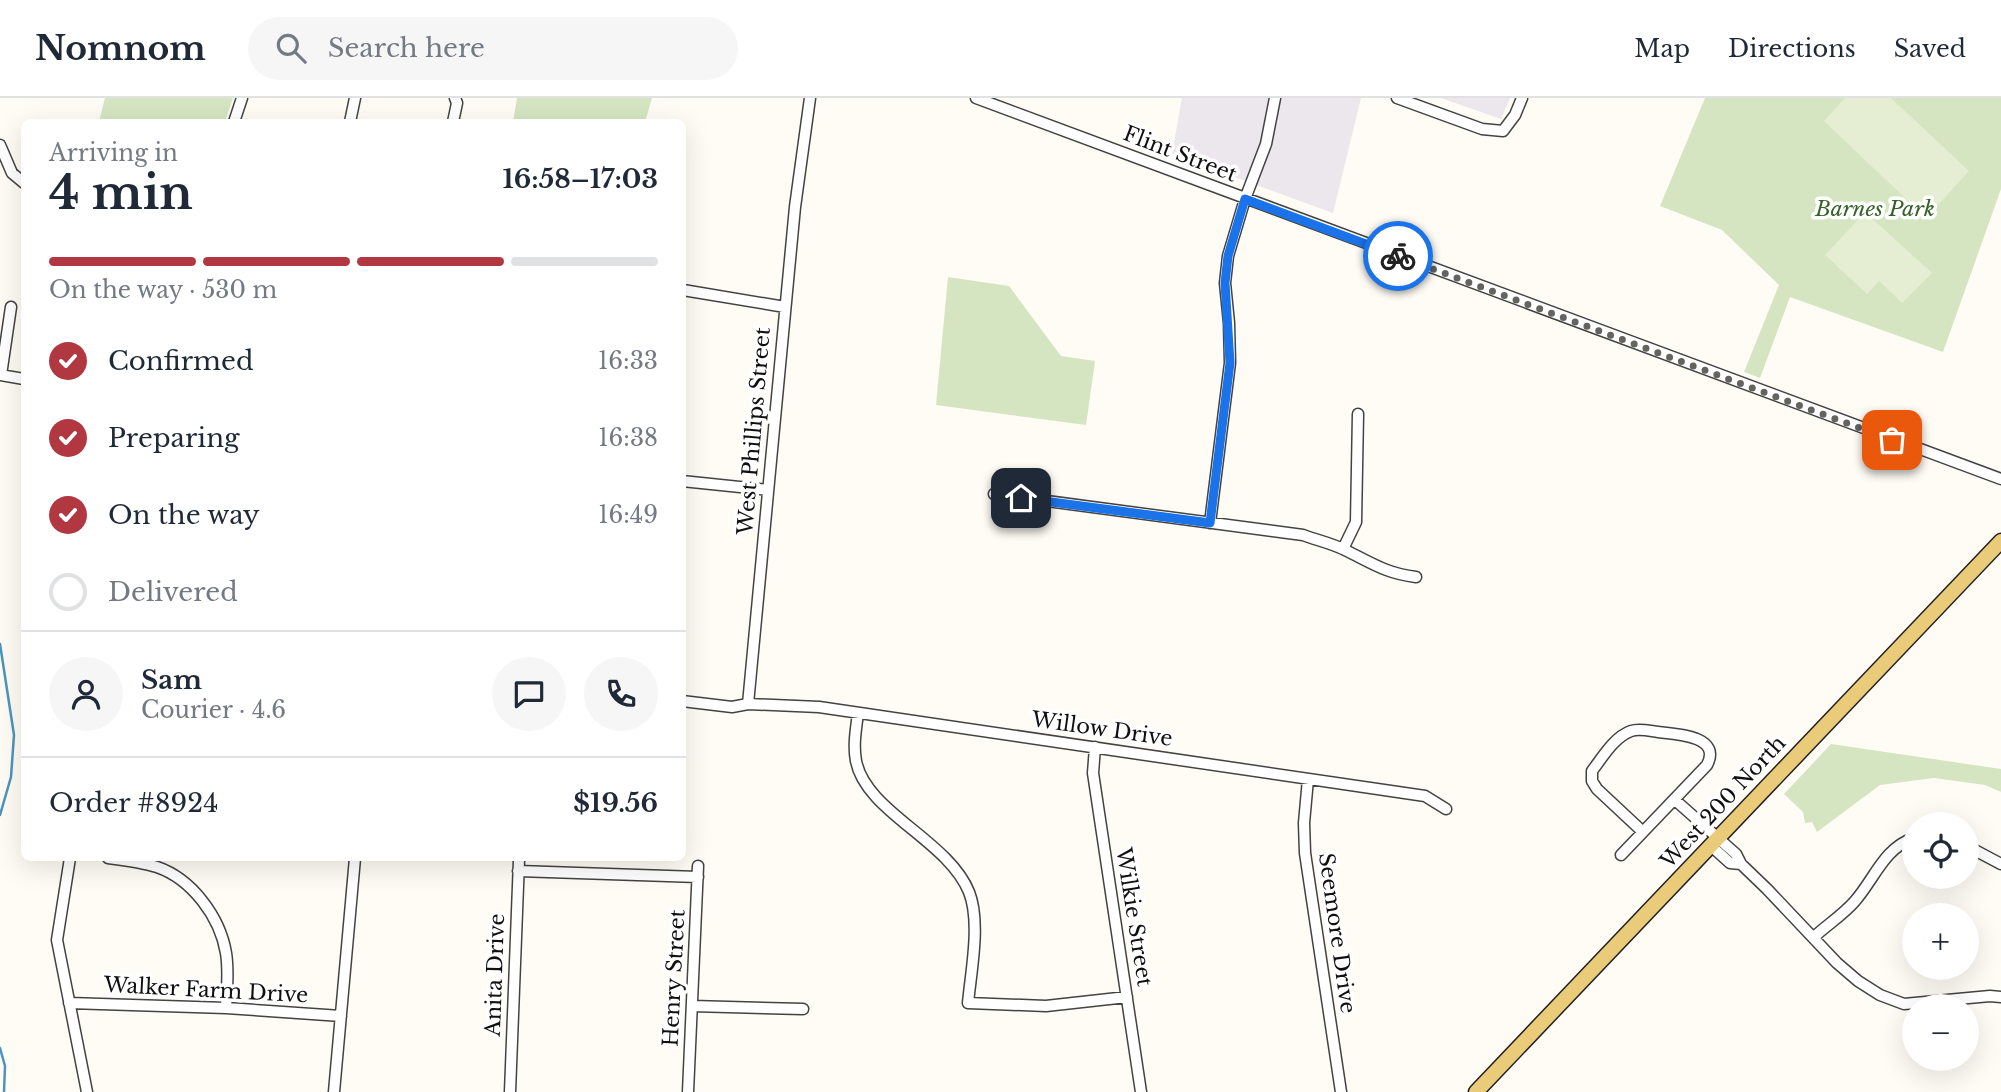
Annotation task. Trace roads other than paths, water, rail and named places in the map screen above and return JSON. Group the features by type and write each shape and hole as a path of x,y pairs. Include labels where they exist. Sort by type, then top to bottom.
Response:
{"main road":[{"name":"West 200 North","path":"1475,1092 2001,541"}],"street":[{"path":"235,119 242,98"},
{"path":"351,119 355,98"},
{"path":"454,119 457,103 455,98"},
{"name":"West Phillips Street","path":"748,704 795,207 810,98"},
{"name":"Flint Street","path":"976,98 2001,479"},
{"path":"1210,523 1230,363 1225,283 1228,256 1245,199 1266,144 1275,98"},
{"path":"1397,98 1482,129 1503,131 1515,115 1522,98"},
{"path":"0,145 12,173 21,180"},
{"path":"686,290 785,307"},
{"path":"11,307 1,375 21,378"},
{"path":"1343,549 1356,522 1358,414"},
{"path":"686,481 768,490"},
{"path":"993,494 1303,535 1343,549 1394,574 1416,577"},
{"path":"686,701 732,707 748,704"},
{"name":"Willow Drive","path":"748,704 819,707 1425,796 1446,809"},
{"path":"858,713 856,762 863,779 877,798 949,861 970,894 975,916 968,1003 1046,1006 1127,997"},
{"path":"1621,855 1675,800 1707,765 1710,759 1709,749 1698,739 1682,734 1635,730 1620,737 1592,771 1591,776 1597,789 1643,832"},
{"name":"Wilkie Street","path":"1095,747 1093,773 1141,1092"},
{"name":"Seemore Drive","path":"1308,779 1304,853 1341,1092"},
{"path":"1675,800 1714,841 1737,854 1741,864 1837,963 1858,981 1891,1000 1916,1003 2001,997"},
{"path":"1814,937 1854,902 1888,853 1902,845"},
{"path":"1979,852 2001,864"},
{"path":"70,861 57,940 87,1092"},
{"path":"124,861 157,867 170,873 203,902 216,923 226,953 226,1008"},
{"path":"334,1092 355,861"},
{"name":"Anita Drive","path":"510,1092 518,866 577,873 698,872"},
{"name":"Henry Street","path":"688,1092 698,872"},
{"name":"Walker Farm Drive","path":"69,1003 226,1008 341,1016"},
{"path":"692,1006 803,1009"}],"waterway":[{"path":"0,644 14,735 11,777 0,815"},
{"path":"0,1048 5,1066 4,1092"}],"park label":[{"name":"Barnes Park","path":"1875,209"}]}
